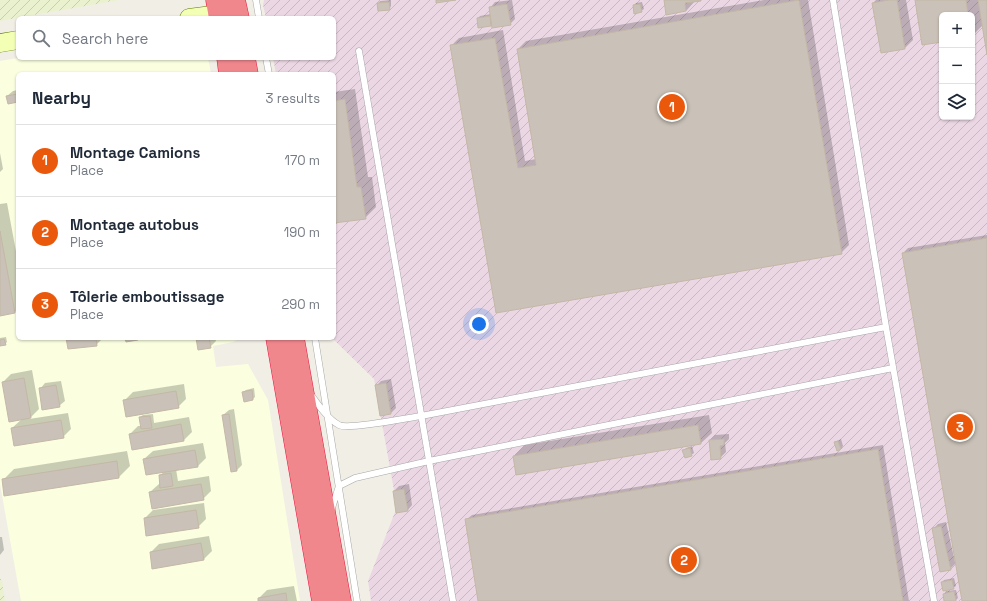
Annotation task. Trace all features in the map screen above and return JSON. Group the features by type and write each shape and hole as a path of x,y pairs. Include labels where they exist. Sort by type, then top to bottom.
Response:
{"highway":[{"path":"228,60 230,72"},
{"path":"244,60 247,72"},
{"path":"277,340 323,601"},
{"path":"293,340 340,601"}],"street":[{"path":"198,16 226,10"},
{"path":"0,43 16,40"}],"lane":[{"path":"256,0 259,16"},
{"path":"833,0 886,327 934,601"},
{"path":"359,51 453,601"},
{"path":"266,60 269,72"},
{"path":"301,382 328,416 340,426 358,426 421,416 886,327"},
{"path":"315,340 358,601"},
{"path":"327,528 339,486 355,478 429,461 893,368"}],"shaded area":[{"path":"0,0 119,0 28,16 16,16 16,18 0,21"},
{"path":"264,0 987,0 987,601 371,601 368,581 397,507 374,379 334,340 336,340 336,72 276,72 273,60 336,60 336,16 266,16 263,5"},
{"path":"16,58 16,60 208,60 211,72 16,72 16,340 237,340 213,346 216,367 248,364 268,400 300,601 21,601 0,484 0,61"},
{"path":"0,578 2,581 5,601 0,601"}],"building":[{"path":"436,0 456,0 436,3"},
{"path":"664,0 701,1 685,3 686,11 666,15"},
{"path":"799,0 842,254 496,313 450,45 495,38 518,168 536,165 517,49"},
{"path":"897,0 905,49 881,53 872,3"},
{"path":"915,0 966,0 968,12 939,12 939,42 922,45"},
{"path":"978,0 987,0 987,55"},
{"path":"389,2 390,10 378,11 377,3"},
{"path":"507,4 511,25 492,28 489,7"},
{"path":"640,4 642,12 634,14 633,5"},
{"path":"490,16 491,26 478,28 477,18"},
{"path":"16,94 16,102 8,104 6,96"},
{"path":"345,99 357,187 361,187 366,219 336,223 336,101"},
{"path":"0,231 15,313 0,316"},
{"path":"987,238 987,601 962,601 902,253"},
{"path":"4,339 6,345 0,346 0,340"},
{"path":"66,340 96,340 97,346 68,349"},
{"path":"126,340 138,340 126,342"},
{"path":"196,340 209,340 211,348 198,350"},
{"path":"24,378 31,418 9,422 2,382"},
{"path":"386,383 391,414 380,416 375,385"},
{"path":"56,385 60,407 42,410 39,388"},
{"path":"252,390 253,400 244,402 242,392"},
{"path":"176,391 179,408 126,417 123,400"},
{"path":"229,414 237,471 231,472 222,415"},
{"path":"150,416 152,428 141,429 139,417"},
{"path":"61,420 64,438 14,446 11,428"},
{"path":"181,424 184,441 132,450 129,434"},
{"path":"698,425 701,444 516,475 513,456"},
{"path":"724,439 724,445 720,446 721,459 711,460 709,440"},
{"path":"838,441 841,449 837,451 834,442"},
{"path":"690,448 692,456 685,458 682,450"},
{"path":"878,449 903,601 478,601 465,519"},
{"path":"195,450 198,467 146,475 143,459"},
{"path":"117,461 119,478 4,496 2,479"},
{"path":"171,473 173,486 160,488 159,475"},
{"path":"201,484 204,500 152,509 149,492"},
{"path":"404,489 408,511 396,513 393,491"},
{"path":"196,510 199,528 146,536 144,518"},
{"path":"941,526 951,570 940,572 932,528"},
{"path":"201,543 204,560 152,569 150,552"},
{"path":"952,580 954,589 943,591 941,582"},
{"path":"954,591 956,601 944,601 943,594"},
{"path":"286,593 287,601 258,601 258,598"}],"place":[{"name":"Montage Camions","path":"672,107"},
{"name":"Tôlerie emboutissage","path":"960,427"},
{"name":"Montage autobus","path":"684,560"}]}
